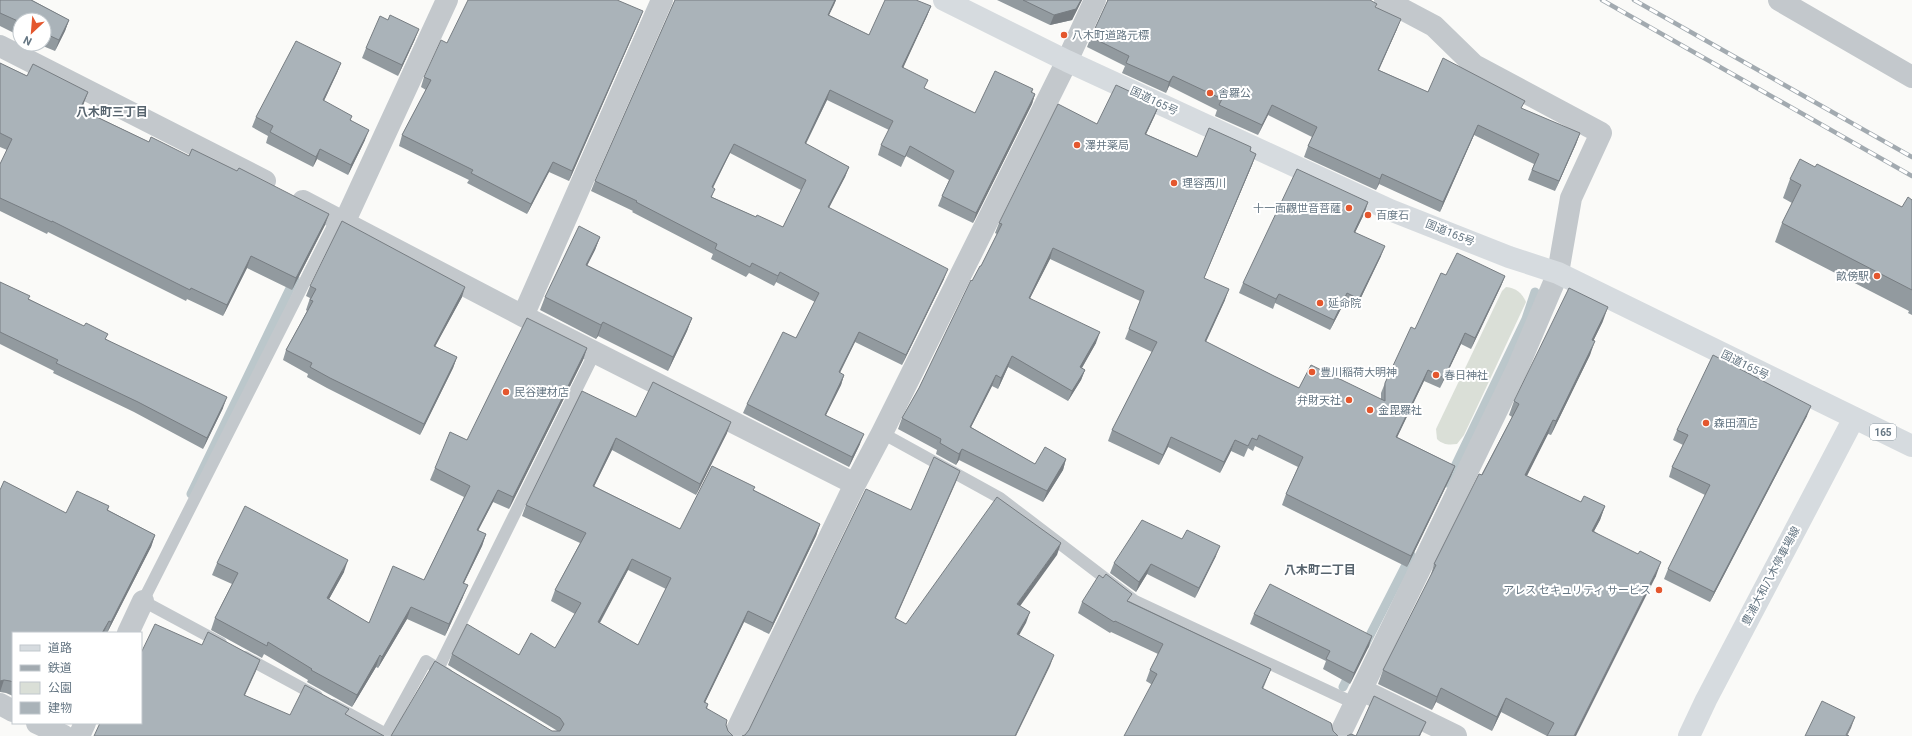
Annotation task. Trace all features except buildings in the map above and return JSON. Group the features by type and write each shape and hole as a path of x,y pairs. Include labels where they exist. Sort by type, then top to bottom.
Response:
{"main road":[{"name":"国道165号","path":"944,0 1067,61 1390,210 1509,257 1558,273 1912,446"},
{"name":"豊浦大和八木停車場線","path":"1690,736 1706,700 1854,418"}],"street":[{"path":"341,220 447,0"},
{"path":"523,316 662,0"},
{"path":"734,736 855,484 882,434 1067,61 1095,0"},
{"path":"1339,736 1518,366 1558,273 1571,198 1601,133 1474,65 1434,26 1384,0"},
{"path":"1779,0 1912,77"},
{"path":"0,46 341,220 523,316 855,484"},
{"path":"128,632 143,601"},
{"path":"1359,697 1456,736"},
{"path":"0,704 12,710"},
{"path":"79,736 85,724"}],"lane":[{"path":"341,220 143,601 386,734 426,661 458,681"},
{"path":"438,669 595,352"},
{"path":"882,434 1000,498 1136,602 1359,697"}],"green space":[{"path":"1506,287 1513,288 1523,296 1526,302 1464,435 1457,444 1449,444 1439,441 1437,439 1436,429 1502,291"}],"waterway":[{"path":"191,494 295,278"},
{"path":"1447,483 1526,319 1535,292"},
{"path":"1365,645 1411,555"},
{"path":"1343,687 1351,671"}],"railway":[{"path":"1602,0 1912,176"},
{"path":"1634,0 1912,157"}],"place":[{"name":"八木町道路元標","path":"1064,35"},
{"name":"舎羅公","path":"1210,93"},
{"name":"澤井薬局","path":"1077,145"},
{"name":"理容西川","path":"1174,183"},
{"name":"十一面觀世音菩薩","path":"1349,208"},
{"name":"百度石","path":"1368,215"},
{"name":"畝傍駅","path":"1877,276"},
{"name":"延命院","path":"1320,303"},
{"name":"豊川稲荷大明神","path":"1312,372"},
{"name":"春日神社","path":"1436,375"},
{"name":"民谷建材店","path":"506,392"},
{"name":"弁財天社","path":"1349,400"},
{"name":"金毘羅社","path":"1370,410"},
{"name":"森田酒店","path":"1706,423"},
{"name":"アレス セキュリティ サービス","path":"1659,590"}],"district":[{"name":"八木町三丁目","path":"112,112"},
{"name":"八木町二丁目","path":"1320,570"}]}
